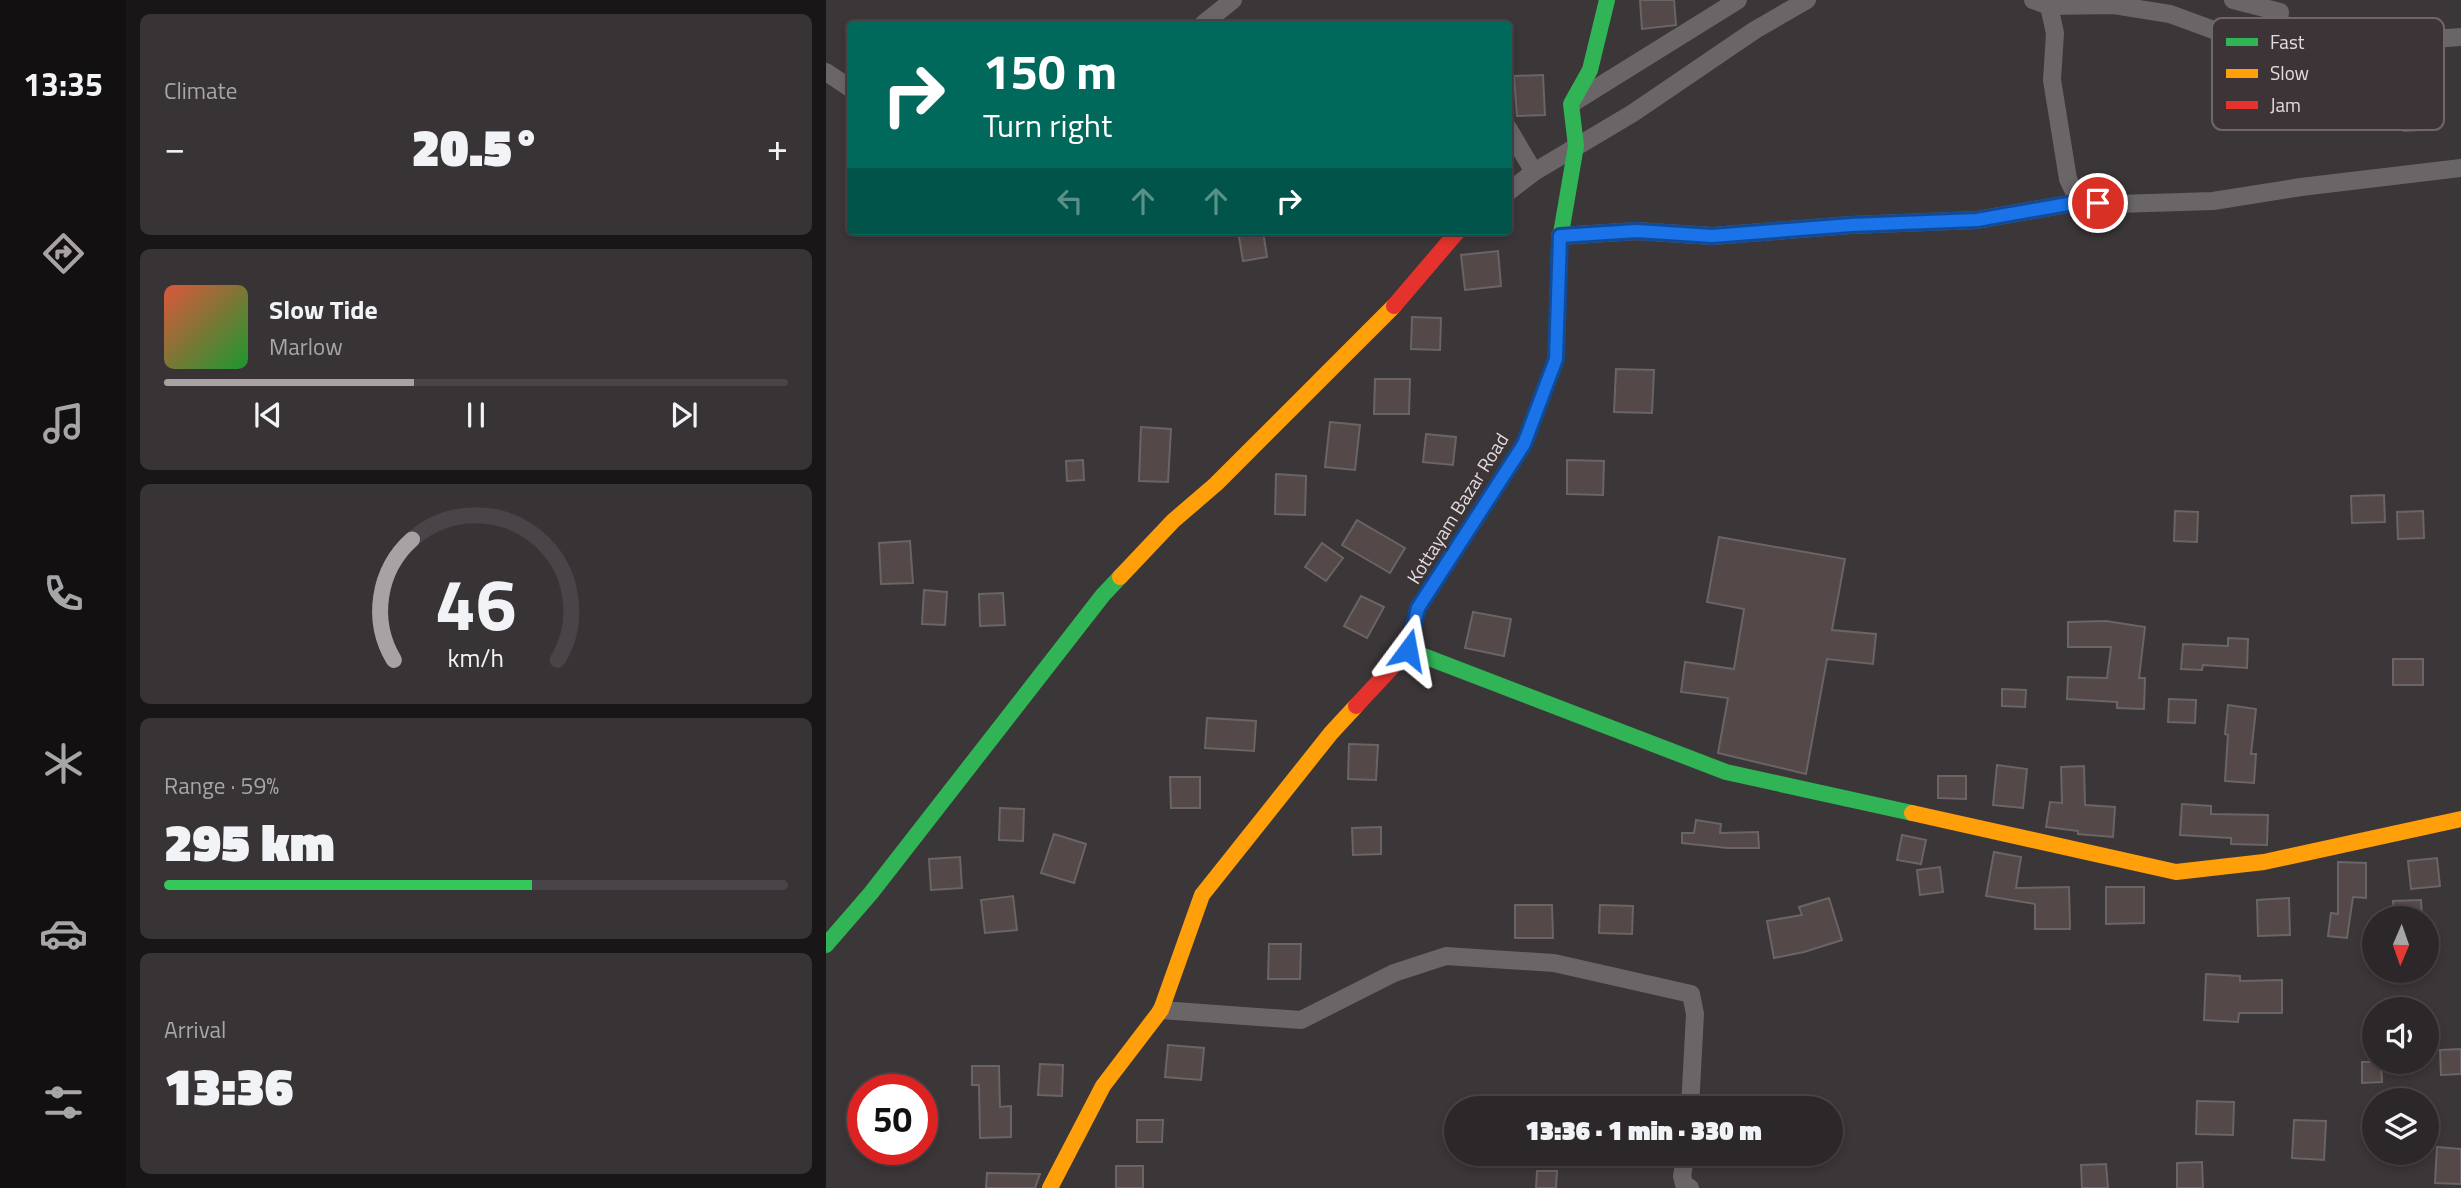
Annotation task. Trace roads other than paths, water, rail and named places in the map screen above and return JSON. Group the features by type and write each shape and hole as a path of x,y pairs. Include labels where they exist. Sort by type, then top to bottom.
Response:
{"street":[{"path":"1207,21 1233,0"},
{"path":"1571,104 1590,70 1607,0"},
{"path":"1571,104 1738,0"},
{"path":"1512,189 1576,143 1633,113 1755,30 1807,0"},
{"path":"2233,0 2280,12 2279,18"},
{"path":"2079,202 2068,179 2052,80 2055,33 2041,3 2132,7 2170,14 2212,30"},
{"path":"826,72 847,86"},
{"name":"Kottayam Bazar Road","path":"1050,1188 1103,1086 1161,1010 1202,895 1331,733 1408,650 1418,608 1524,444 1556,359 1560,236 1576,143 1571,104"},
{"path":"1512,135 1534,172"},
{"path":"1560,236 1637,231 1712,236 1851,225 1977,220 2079,202 2118,204 2213,201 2301,187 2461,168"},
{"path":"826,945 871,893 1104,595 1174,521 1216,484 1380,322 1455,235"},
{"path":"1408,650 1726,772 2176,872 2264,862 2461,819"},
{"path":"1161,1010 1301,1020 1394,974 1446,956 1554,963 1691,994 1695,1014 1691,1096"},
{"path":"1684,1166 1684,1184 1690,1188"}]}
